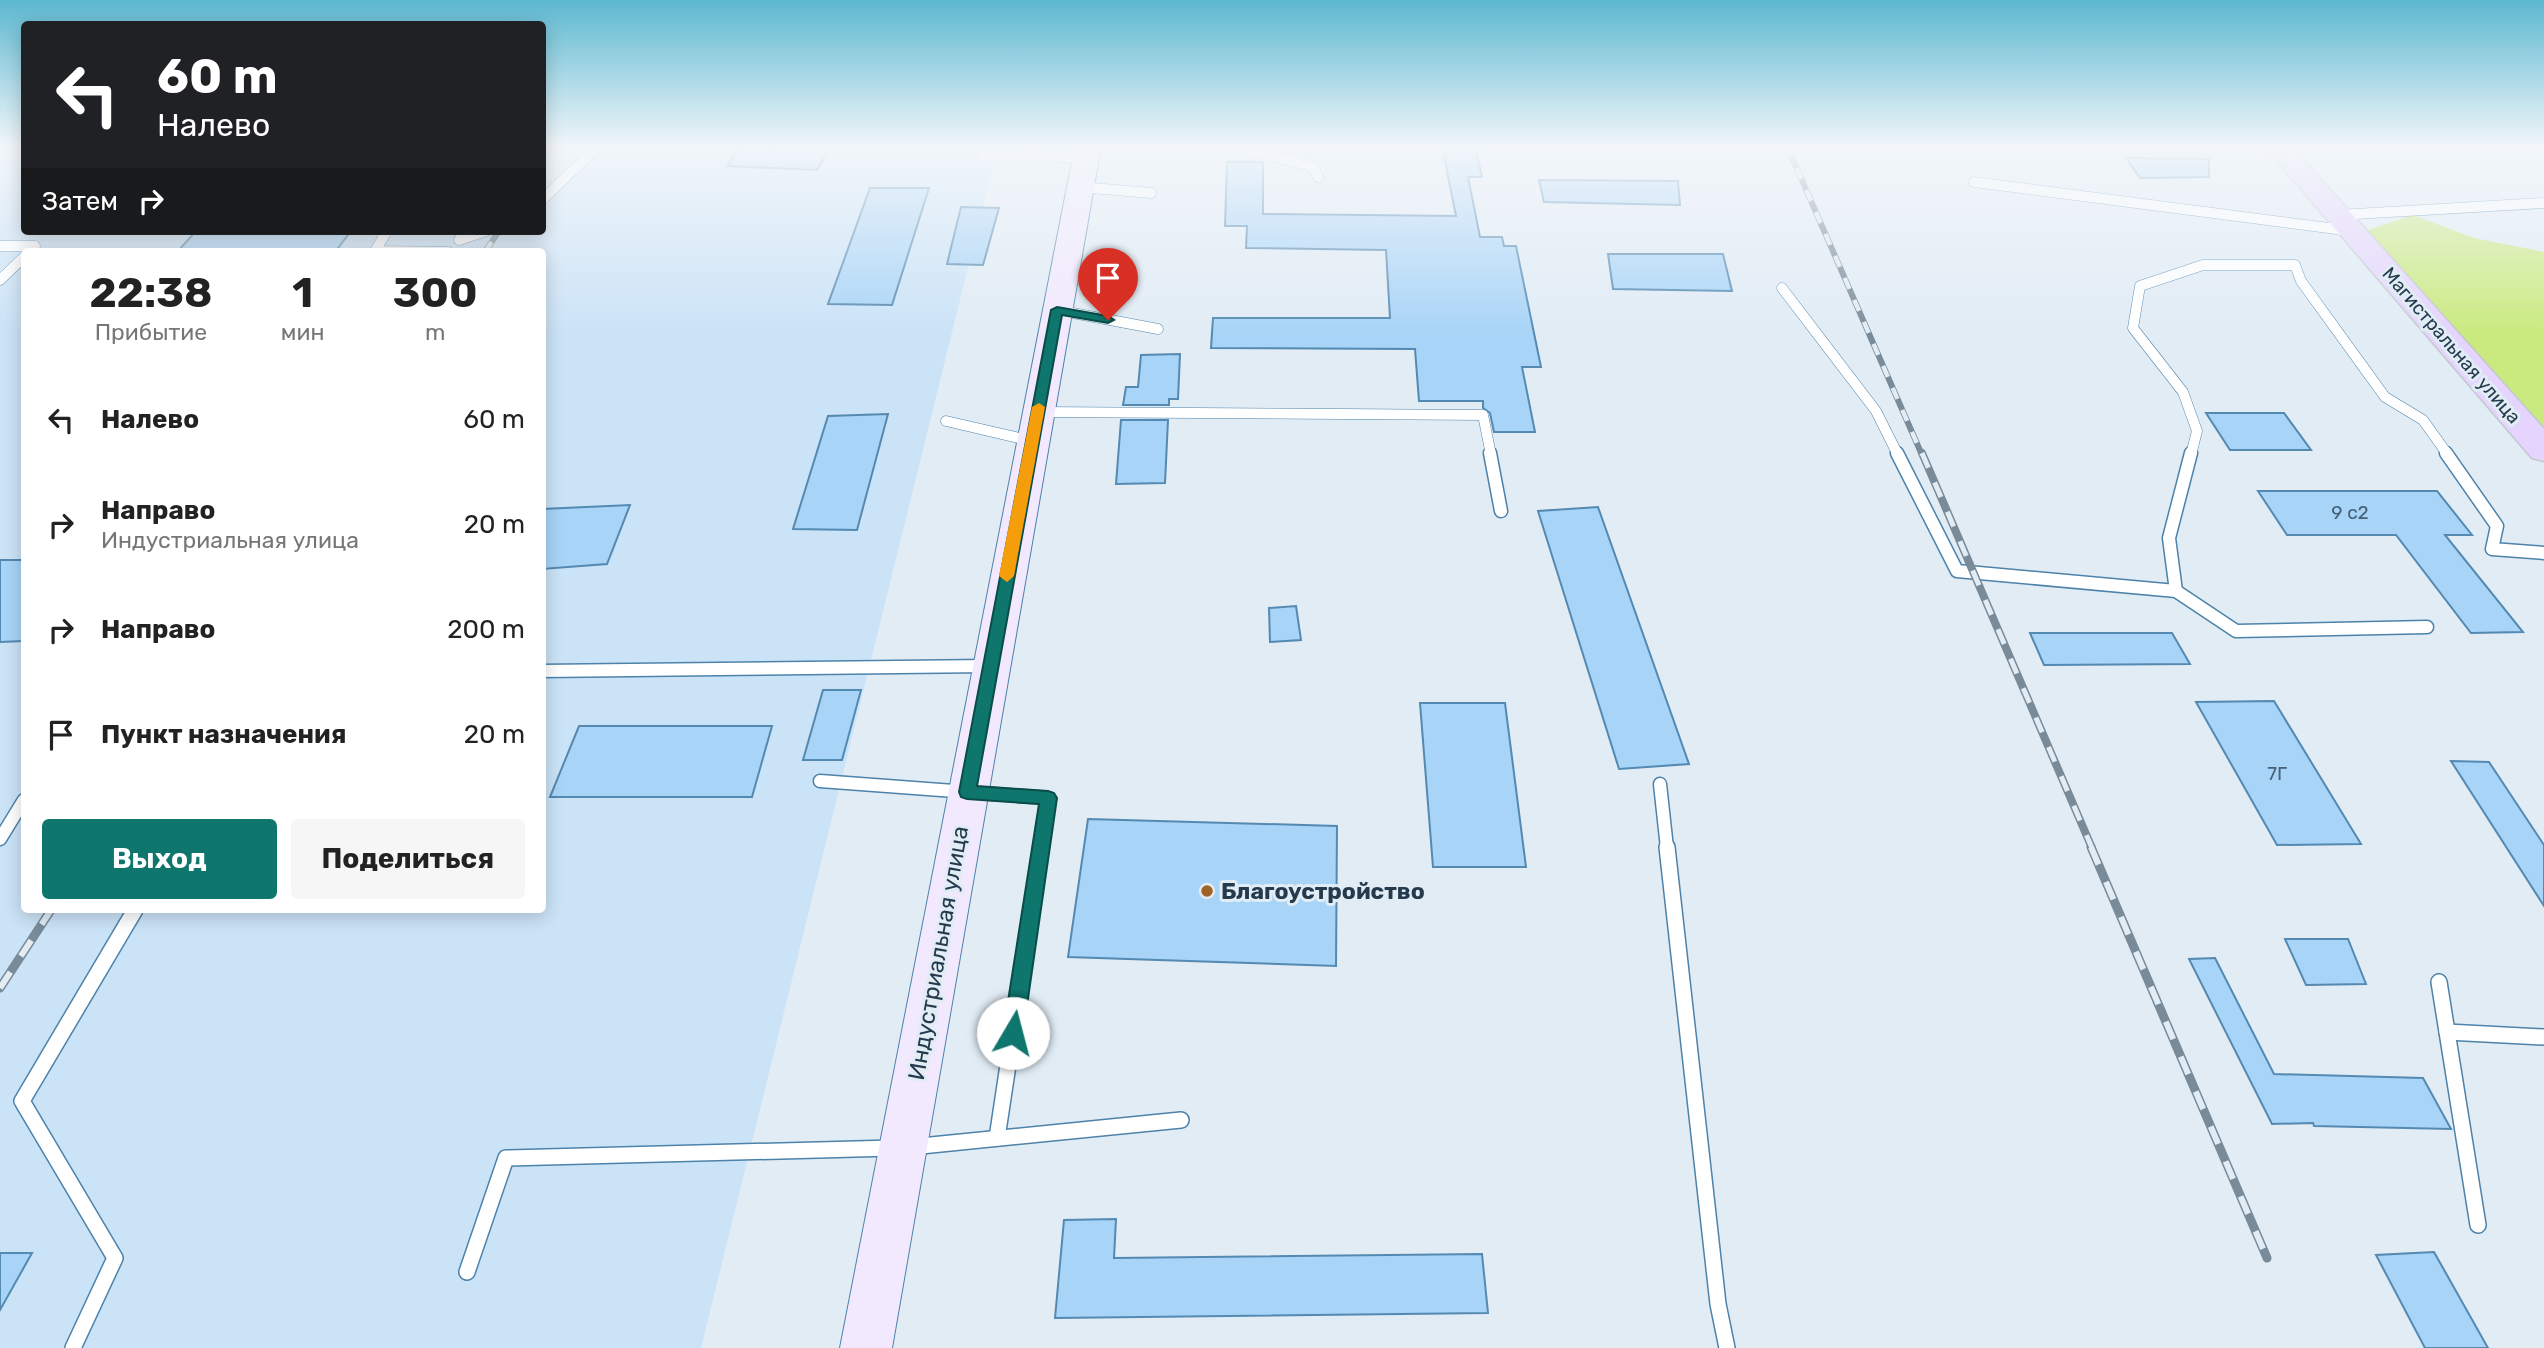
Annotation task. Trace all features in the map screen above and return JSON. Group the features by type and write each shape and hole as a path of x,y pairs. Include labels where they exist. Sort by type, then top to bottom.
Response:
{"main road":[{"name":"Индустриальная улица","path":"866,1348 1076,209"},
{"name":"Магистральная улица","path":"2333,209 2544,450"}],"lane":[{"path":"2217,209 2345,223 2493,209"},
{"path":"463,235 459,240 474,235"},
{"path":"0,246 35,246 33,248"},
{"path":"0,281 21,260"},
{"path":"2176,590 2169,538 2197,430 2183,392 2133,328 2140,286 2203,265 2295,265 2301,281 2385,397 2423,420 2497,526 2492,549 2544,553"},
{"path":"1782,288 1876,411 1957,571 2176,590 2236,631 2427,627"},
{"path":"1057,310 1158,329"},
{"path":"946,421 1035,426 1483,415 1502,511"},
{"path":"546,671 990,666"},
{"path":"820,781 1048,798 997,1138"},
{"path":"1660,784 1718,1304 1727,1348"},
{"path":"0,839 21,805"},
{"path":"73,1348 115,1258 22,1101 133,913"},
{"path":"2439,982 2478,1225"},
{"path":"2447,1032 2544,1037"},
{"path":"467,1272 506,1158 903,1148 1181,1120"}],"shaded area":[{"path":"0,209 21,209 21,235 546,235 546,209 982,209 701,1348 0,1348"}],"green space":[{"path":"2413,215 2474,238 2544,252 2544,437 2362,232"}],"building":[{"path":"862,209 922,209 892,305 828,304"},
{"path":"961,209 999,209 983,265 947,264"},
{"path":"1226,209 1263,209 1263,214 1456,216 1455,209 1474,209 1480,237 1502,237 1504,246 1516,246 1541,367 1522,367 1535,432 1494,432 1490,413 1483,408 1483,401 1419,401 1415,349 1211,348 1213,318 1390,318 1386,250 1246,248 1247,226 1225,226"},
{"path":"192,235 348,235 338,248 181,248"},
{"path":"1608,254 1723,254 1732,291 1613,289"},
{"path":"1180,354 1178,399 1169,399 1169,405 1123,405 1126,387 1138,387 1141,355"},
{"path":"2206,413 2284,413 2311,450 2230,450"},
{"path":"888,414 857,530 793,529 828,416"},
{"path":"1121,420 1168,420 1165,483 1116,484"},
{"path":"2258,491 2437,491 2472,535 2445,535 2523,632 2471,633 2396,535 2287,535"},
{"path":"630,505 607,564 546,569 546,509"},
{"path":"1598,507 1689,764 1619,769 1538,511"},
{"path":"0,560 21,560 21,641 0,642"},
{"path":"1296,606 1301,640 1270,642 1269,608"},
{"path":"2030,633 2172,633 2190,664 2044,665"},
{"path":"823,690 861,690 842,760 803,760"},
{"path":"2274,701 2361,844 2277,845 2196,702"},
{"path":"1420,703 1505,703 1526,867 1433,867"},
{"path":"579,726 772,726 752,797 550,797"},
{"path":"2451,761 2489,762 2544,845 2544,906"},
{"name":"Благоустройство","path":"1088,819 1337,826 1336,966 1068,957"},
{"path":"2285,939 2348,939 2366,984 2306,985"},
{"path":"2215,958 2274,1074 2423,1078 2451,1129 2314,1126 2313,1123 2272,1124 2189,959"},
{"path":"1116,1219 1114,1258 1482,1254 1488,1313 1055,1318 1064,1220"},
{"path":"2434,1252 2488,1348 2425,1348 2376,1255"},
{"path":"0,1253 32,1253 0,1310"}],"railway":[{"path":"1814,209 1922,455"},
{"path":"488,248 496,235"},
{"path":"1922,453 2092,848"},
{"path":"2091,847 2267,1258"},
{"path":"0,988 49,913"}],"slow traffic":[{"path":"1007,576 1039,407"}],"place":[{"name":"Благоустройство","path":"1207,891"}],"route":[{"path":"1013,1033 1048,798 967,792 1057,310 1108,320"}]}
